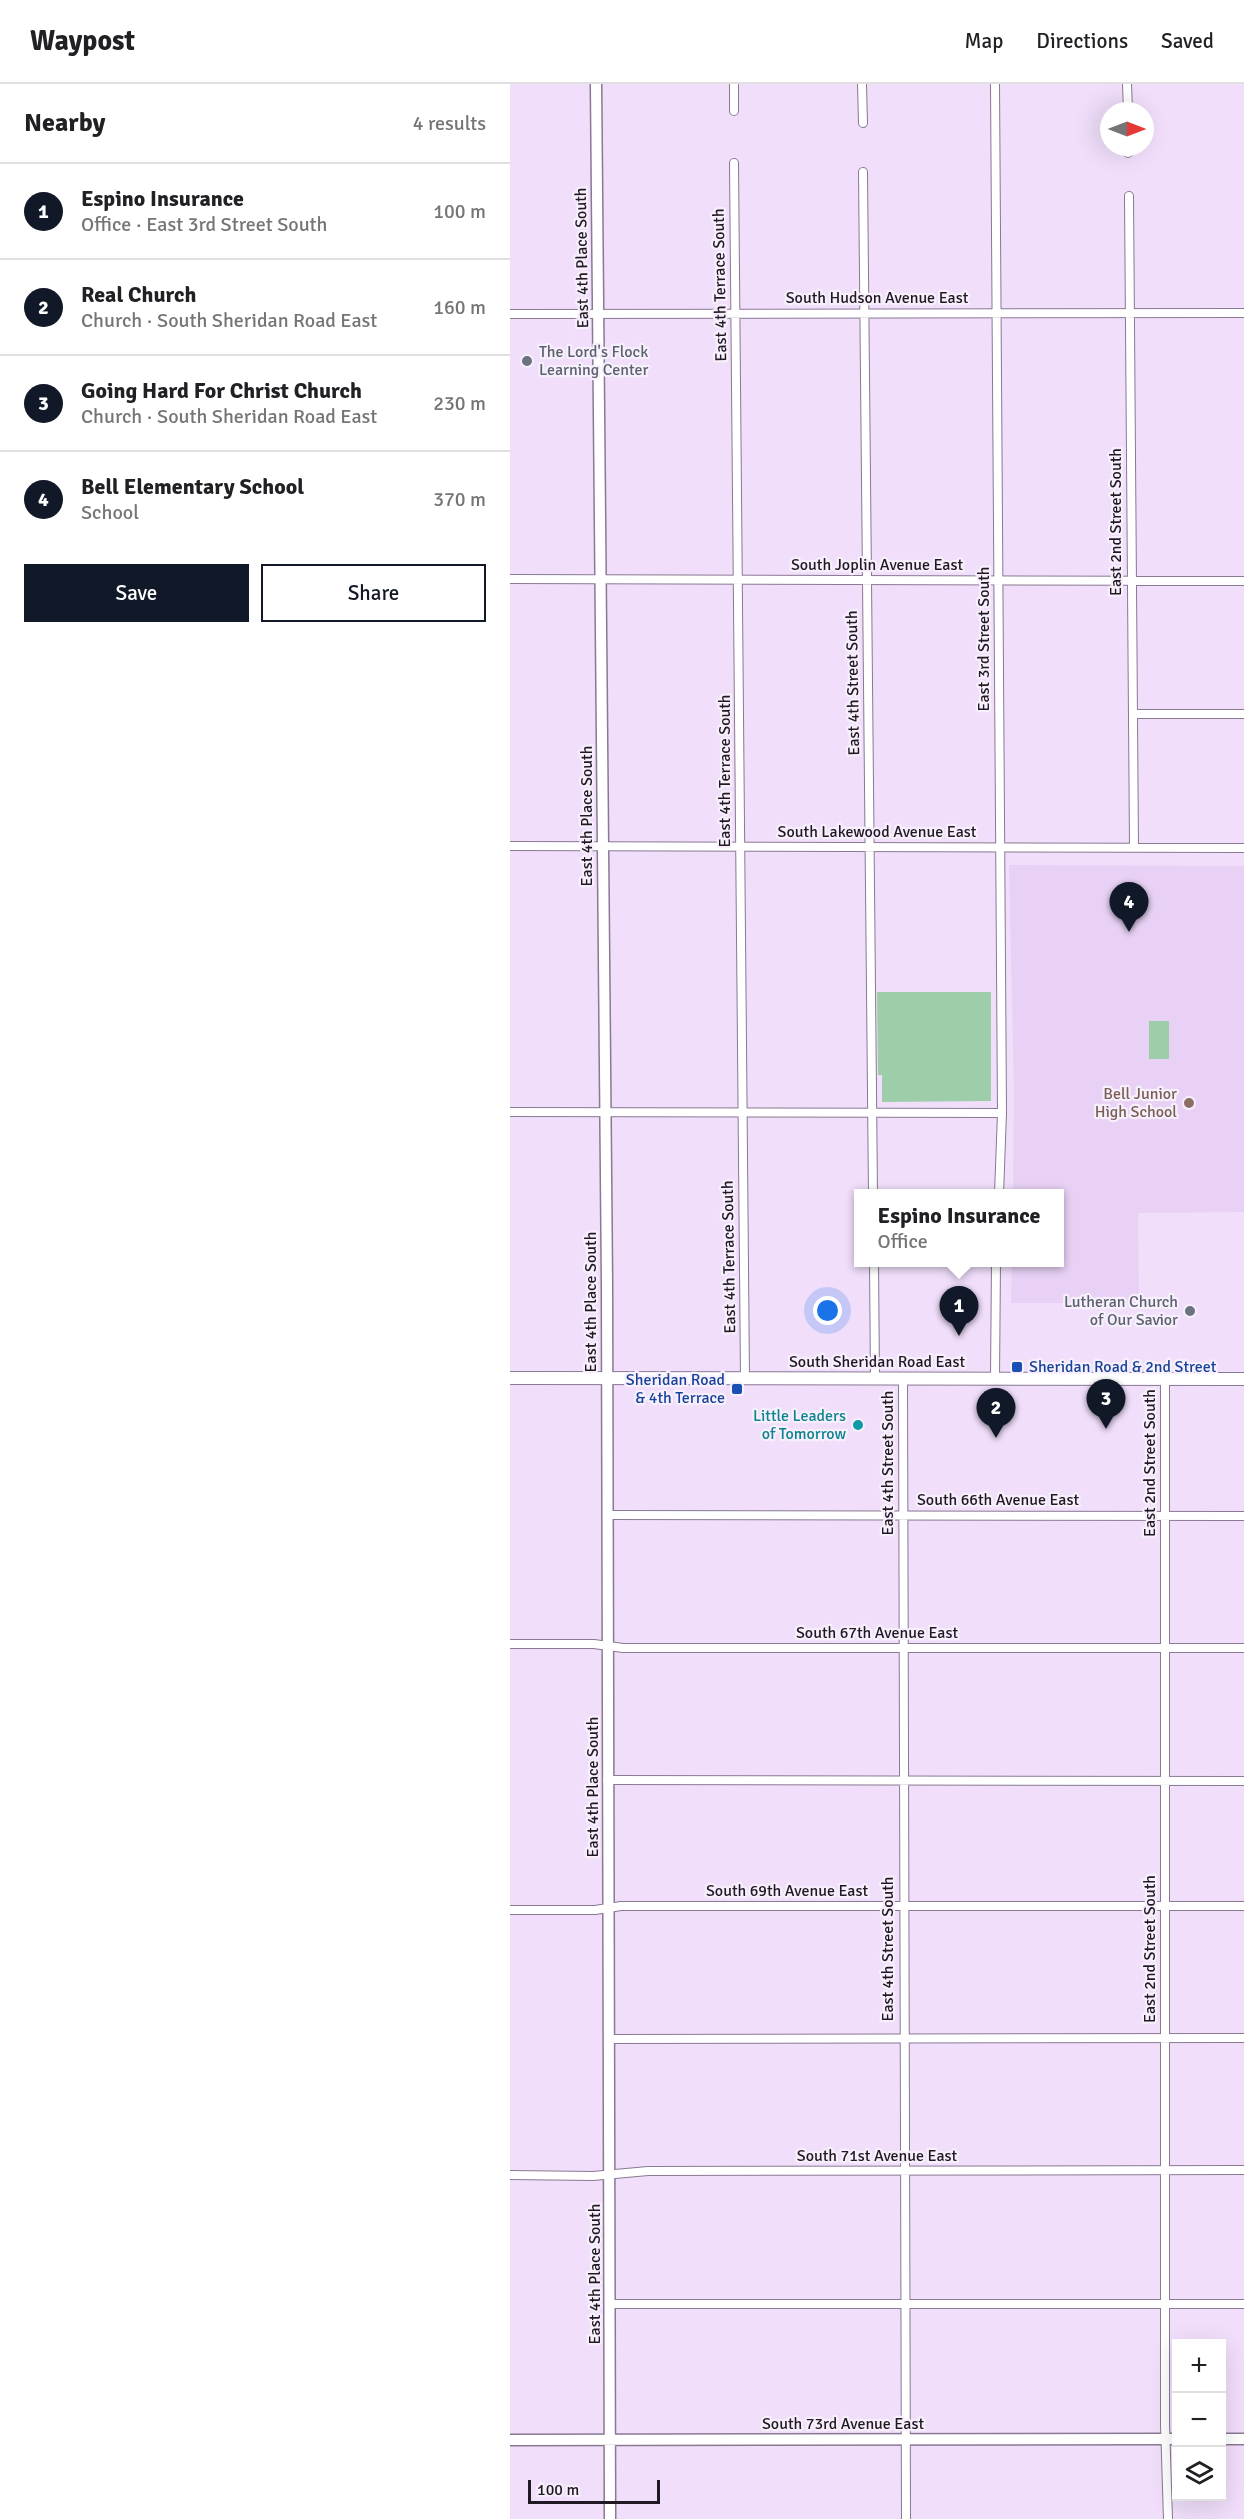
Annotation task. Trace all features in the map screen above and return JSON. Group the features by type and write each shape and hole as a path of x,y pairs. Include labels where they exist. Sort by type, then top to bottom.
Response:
{"main road":[{"name":"South Sheridan Road East","path":"510,1378 1244,1378"}],"street":[{"name":"East 4th Place South","path":"596,84 605,1112 610,2519"},
{"path":"734,84 734,111"},
{"path":"862,84 863,123"},
{"name":"East 3rd Street South","path":"995,84 1002,1113 999,1189"},
{"path":"1127,84 1128,102"},
{"name":"East 4th Terrace South","path":"734,163 745,1378"},
{"name":"East 4th Street South","path":"863,172 873,1189"},
{"name":"East 2nd Street South","path":"1129,196 1134,847"},
{"name":"South Hudson Avenue East","path":"510,314 1244,313"},
{"name":"South Joplin Avenue East","path":"510,579 1244,581"},
{"path":"1133,714 1244,714"},
{"name":"South Lakewood Avenue East","path":"510,846 1244,848"},
{"path":"510,1112 1002,1113"},
{"name":"East 4th Street South","path":"874,1267 875,1378"},
{"path":"994,1378 996,1267"},
{"name":"East 4th Street South","path":"903,1378 906,2519"},
{"name":"East 2nd Street South","path":"1165,1378 1166,2304 1171,2439 1168,2519"},
{"name":"South 66th Avenue East","path":"607,1515 1244,1516"},
{"name":"South 67th Avenue East","path":"510,1644 623,1648 1244,1648"},
{"path":"607,1780 1244,1781"},
{"name":"South 69th Avenue East","path":"510,1910 904,1905 1244,1906"},
{"path":"609,2039 1244,2038"},
{"name":"South 71st Avenue East","path":"510,2175 1244,2170"},
{"path":"610,2304 1244,2304"},
{"name":"South 73rd Avenue East","path":"510,2440 1171,2439"},
{"path":"1226,2439 1244,2439"}],"shaded area":[{"path":"1009,865 1244,866 1244,1212 1138,1213 1139,1303 1011,1303 1012,1267 1064,1267 1064,1189 1013,1189 1014,1091"}],"green space":[{"path":"877,992 991,992 991,1101 882,1102 882,1075 878,1075"},
{"path":"1149,1021 1169,1021 1169,1059 1149,1059"}],"place":[{"name":"The Lord's Flock Learning Center","path":"527,361"},
{"name":"Bell Elementary School","path":"1129,932"},
{"name":"Bell Junior High School","path":"1189,1103"},
{"name":"Lutheran Church of Our Savior","path":"1190,1311"},
{"name":"Espino Insurance","path":"959,1336"},
{"name":"Sheridan Road & 2nd Street","path":"1017,1367"},
{"name":"Sheridan Road & 4th Terrace","path":"737,1389"},
{"name":"Little Leaders of Tomorrow","path":"858,1425"},
{"name":"Going Hard For Christ Church","path":"1106,1429"},
{"name":"Real Church","path":"996,1438"}]}
